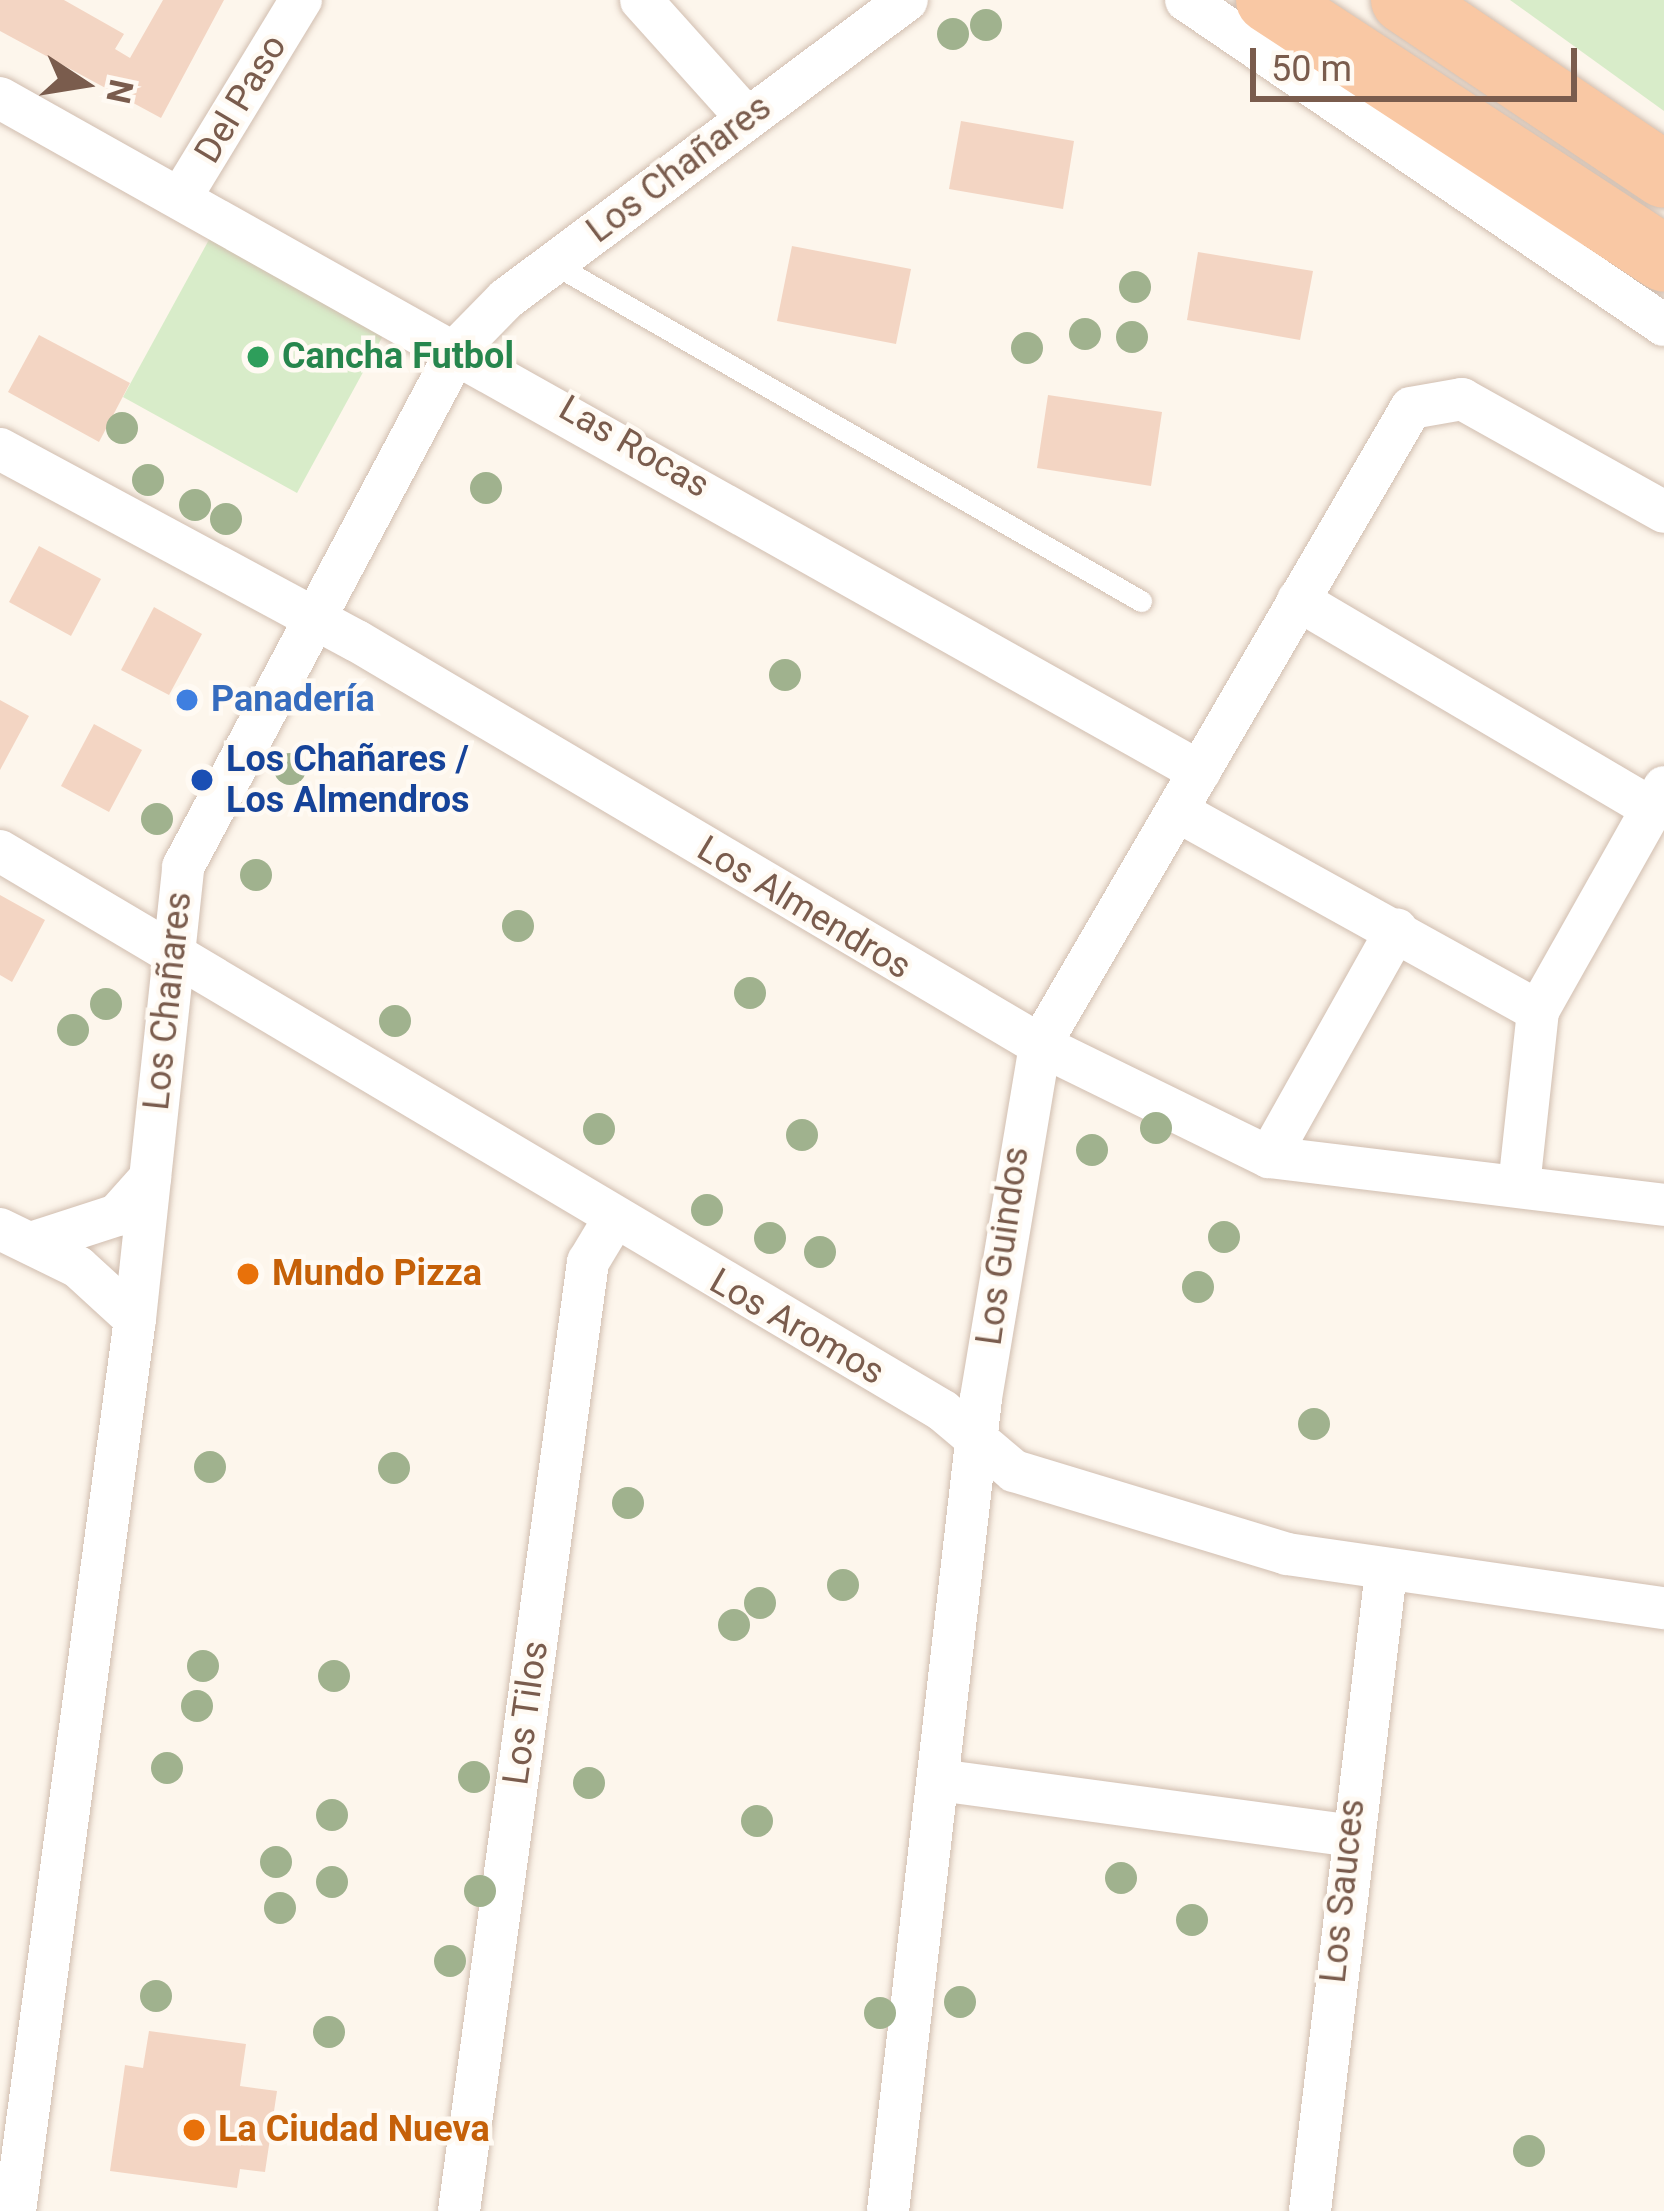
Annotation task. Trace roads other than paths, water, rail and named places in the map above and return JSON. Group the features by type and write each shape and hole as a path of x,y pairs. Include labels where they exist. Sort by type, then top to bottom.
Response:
{"highway":[{"path":"1269,0 1664,258"},
{"path":"1404,0 1664,175"}],"street":[{"name":"Del Paso","path":"181,197 301,0"},
{"path":"641,0 747,118"},
{"name":"Los Chañares","path":"15,2211 135,1319 169,943 183,867 459,347 554,264 907,0"},
{"path":"1186,0 1664,325"},
{"name":"Las Rocas","path":"0,98 459,347 1200,772"},
{"name":"Los Guindos","path":"888,2211 977,1438 1040,1045 1411,408 1438,396 1664,512"},
{"name":"Los Almendros","path":"0,449 316,618 1040,1045 1269,1156 1664,1205"},
{"path":"1298,600 1657,797 1538,1011 1519,1186"},
{"path":"1177,812 1397,929 1538,1011"},
{"name":"Los Aromos","path":"0,851 169,943 612,1222 977,1438 1015,1471 1123,1510 1386,1572 1664,1608"},
{"path":"1269,1156 1397,929"},
{"path":"15,1236 117,1215 150,1178"},
{"name":"Los Tilos","path":"459,2211 588,1262 612,1222"},
{"path":"15,1236 135,1319"},
{"name":"Los Sauces","path":"1310,2211 1348,1835 1386,1572"},
{"path":"939,1780 1348,1835"}],"lane":[{"path":"554,264 1142,601"}],"place":[{"name":"Cancha Futbol","path":"258,357"},
{"name":"Panadería","path":"187,700"},
{"name":"Los Chañares / Los Almendros","path":"202,780"},
{"name":"Mundo Pizza","path":"248,1274"},
{"name":"La Ciudad Nueva","path":"194,2130"}]}
